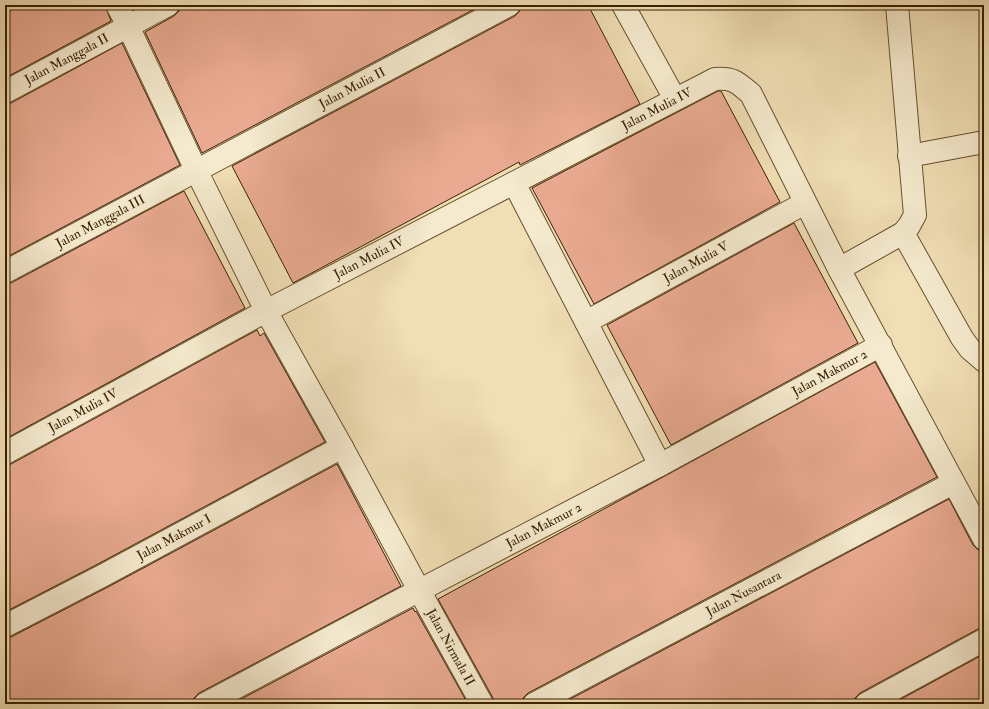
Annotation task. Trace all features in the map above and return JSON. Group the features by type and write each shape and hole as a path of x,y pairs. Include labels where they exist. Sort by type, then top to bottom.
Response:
{"street":[{"name":"Jalan Nirmala II","path":"116,5 128,26 196,170 266,311 482,704"},
{"path":"128,26 168,5"},
{"name":"Jalan Mulia II","path":"196,170 509,5"},
{"path":"623,5 676,100"},
{"path":"839,269 903,233 915,215 897,5"},
{"name":"Jalan Manggala II","path":"5,92 128,26"},
{"name":"Jalan Mulia IV","path":"5,453 266,311 715,79 726,78 738,83 751,94 805,203"},
{"path":"909,156 984,142"},
{"name":"Jalan Manggala III","path":"5,272 196,170"},
{"path":"514,183 660,465"},
{"path":"805,203 984,539"},
{"name":"Jalan Mulia V","path":"586,322 805,203"},
{"path":"903,233 962,338 970,349 984,361"},
{"name":"Jalan Makmur 2","path":"206,704 419,590 660,465 881,345"},
{"name":"Jalan Makmur I","path":"5,626 102,576 342,447"},
{"name":"Jalan Nusantara","path":"534,704 953,483"},
{"path":"866,704 984,640"}],"building":[{"path":"5,5 105,5 111,21 5,78"},
{"path":"180,5 482,5 202,153 145,32 174,16 179,11"},
{"path":"526,5 588,5 640,104 520,165 519,162 293,283 232,166 515,16 521,7"},
{"path":"122,43 180,165 5,258 5,104 11,103"},
{"path":"718,91 721,91 780,202 594,304 532,188"},
{"path":"184,191 245,308 5,439 5,284 11,283"},
{"path":"794,223 858,343 671,445 607,325"},
{"path":"257,330 260,336 264,333 325,442 5,612 5,465 11,464"},
{"path":"875,362 937,477 528,693 523,698 522,704 494,704 493,698 438,599"},
{"path":"337,464 401,586 199,693 194,698 193,704 5,704 5,638 11,637 108,587"},
{"path":"949,499 973,545 980,551 984,558 984,628 978,629 860,693 855,698 854,704 561,704"},
{"path":"413,608 468,704 232,704"},
{"path":"984,654 984,704 892,704"}]}
